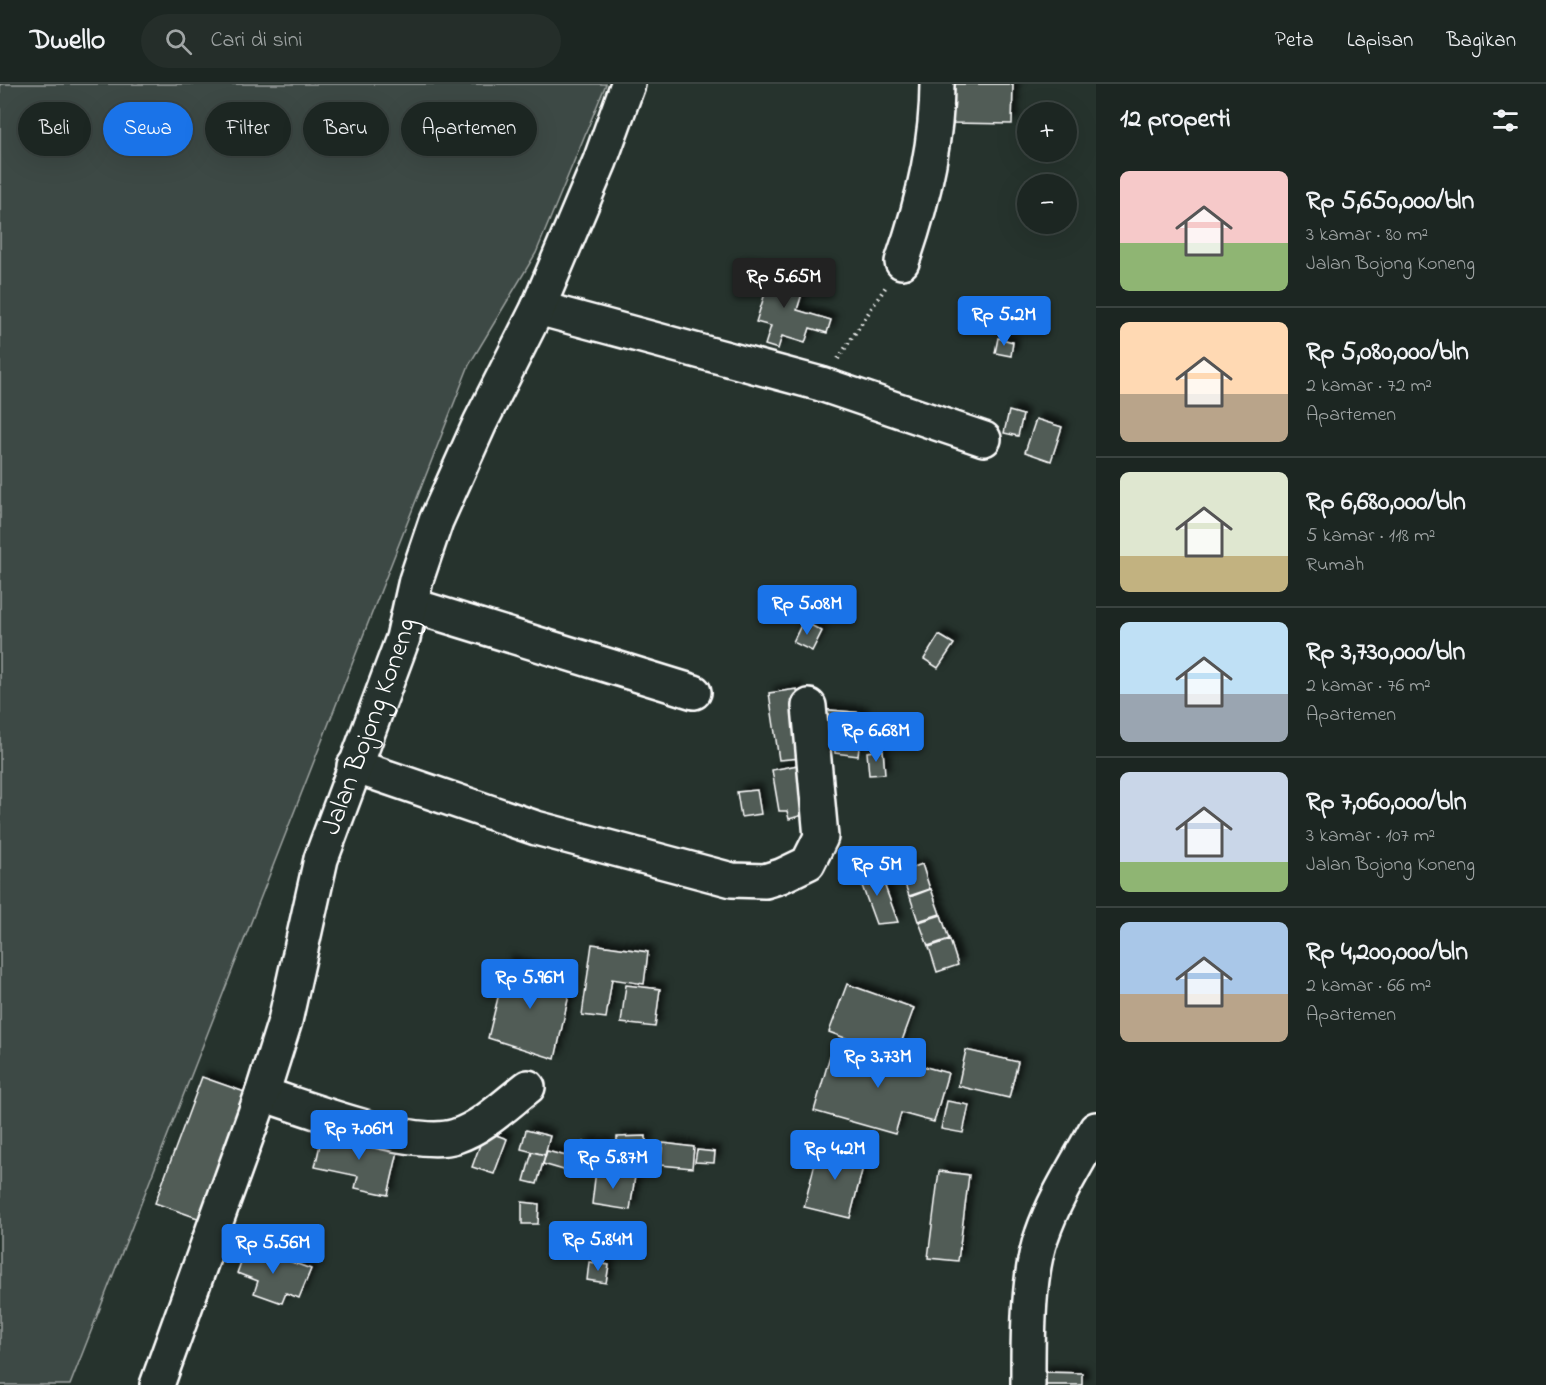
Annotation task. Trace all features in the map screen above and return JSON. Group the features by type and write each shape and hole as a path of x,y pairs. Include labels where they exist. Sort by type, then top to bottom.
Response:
{"street":[{"name":"Jalan Bojong Koneng","path":"157,1385 262,1094 285,1021 321,859 403,638 436,521 480,423 538,308 600,161 628,84"},
{"path":"902,262 917,219 937,117 937,84"},
{"path":"538,308 821,384 984,439"},
{"path":"411,605 694,692"},
{"path":"354,766 536,828 732,880 765,881 782,876 808,863 821,837 809,706"},
{"path":"262,1094 398,1135 437,1140 456,1136 475,1127 528,1087"},
{"path":"1028,1385 1032,1288 1041,1237 1059,1194 1096,1129"}],"path":[{"path":"821,384 902,262"}],"shaded area":[{"path":"0,84 606,84 536,253 469,365 70,1385 0,1385"}],"building":[{"path":"951,84 1013,84 1012,124 950,123"},
{"path":"743,265 805,284 797,310 831,320 827,333 810,328 805,343 782,336 778,349 765,345 771,326 756,322 768,284 740,275"},
{"path":"998,338 1013,342 1011,356 995,353"},
{"path":"1009,411 1023,415 1018,436 1004,433"},
{"path":"1036,419 1062,427 1051,461 1025,452"},
{"path":"803,621 822,631 812,651 793,642"},
{"path":"939,635 954,644 938,668 924,659"},
{"path":"797,689 801,758 779,760 769,693"},
{"path":"819,709 863,713 858,756 835,753 834,725 819,721"},
{"path":"883,750 885,774 869,775 867,752"},
{"path":"803,764 810,813 789,819 787,811 779,811 772,770"},
{"path":"757,790 761,814 741,817 737,792"},
{"path":"922,864 930,889 909,896 901,872"},
{"path":"879,870 898,922 876,924 857,872"},
{"path":"931,889 940,914 918,921 910,897"},
{"path":"941,915 949,939 928,946 919,922"},
{"path":"950,940 958,965 937,972 929,947"},
{"path":"592,944 648,952 644,984 612,979 606,1018 582,1015"},
{"path":"507,961 572,981 555,1059 488,1038"},
{"path":"847,984 914,1008 896,1057 829,1032"},
{"path":"626,985 660,989 655,1027 621,1023"},
{"path":"834,1042 948,1073 934,1122 901,1113 895,1134 814,1111"},
{"path":"966,1050 1018,1062 1009,1098 958,1086"},
{"path":"202,1077 253,1095 206,1221 155,1203"},
{"path":"947,1101 969,1105 963,1133 941,1129"},
{"path":"526,1130 550,1136 545,1155 521,1149"},
{"path":"323,1131 399,1147 388,1195 355,1188 358,1176 315,1167"},
{"path":"485,1131 507,1139 494,1174 472,1167"},
{"path":"646,1136 646,1148 617,1149 617,1137"},
{"path":"583,1142 607,1143 606,1169 582,1169"},
{"path":"663,1143 694,1147 692,1168 660,1165"},
{"path":"820,1143 866,1155 850,1218 804,1207"},
{"path":"697,1150 715,1152 714,1163 695,1162"},
{"path":"547,1151 570,1157 567,1171 543,1164"},
{"path":"532,1152 545,1155 537,1184 524,1181"},
{"path":"596,1170 635,1176 630,1210 592,1204"},
{"path":"939,1171 969,1175 958,1261 928,1258"},
{"path":"522,1202 539,1204 538,1224 522,1224"},
{"path":"247,1246 311,1269 299,1298 286,1293 282,1303 254,1293 258,1281 237,1273"},
{"path":"589,1262 609,1265 606,1283 587,1280"},
{"path":"1042,1372 1082,1373 1082,1385 1042,1385"}]}
